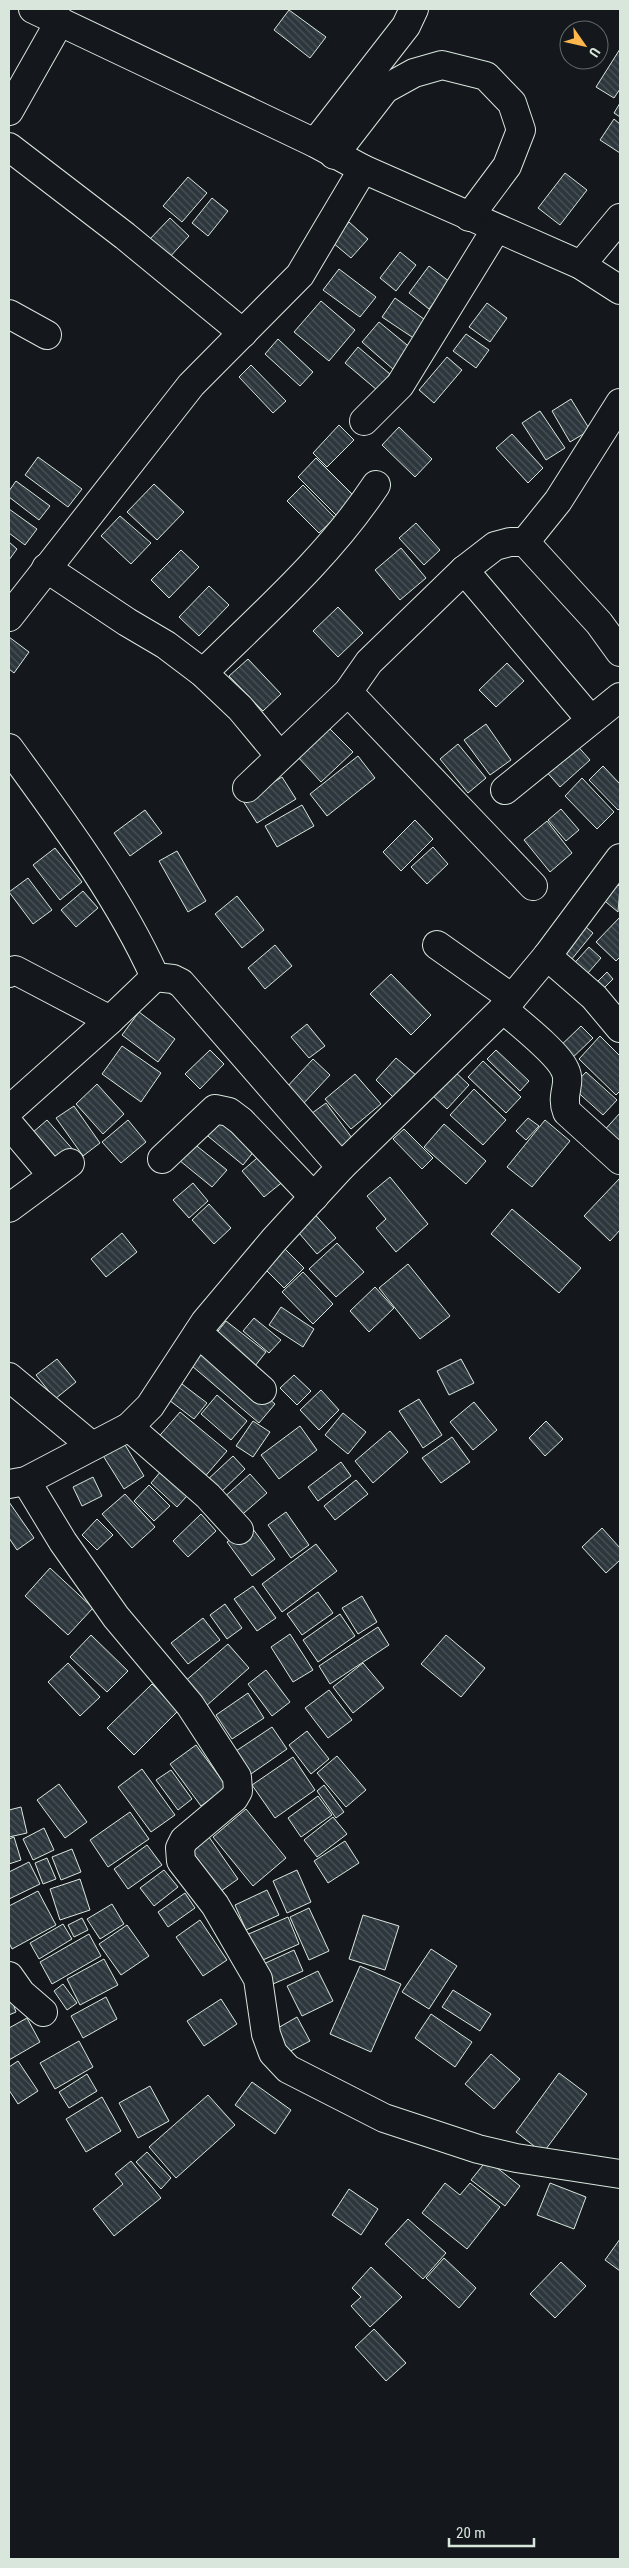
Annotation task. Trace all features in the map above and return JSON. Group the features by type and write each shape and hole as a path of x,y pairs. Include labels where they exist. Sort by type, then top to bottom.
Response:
{"street":[{"path":"33,9 363,169 581,265 620,290"},
{"path":"324,149 406,26 414,9"},
{"path":"9,111 60,21"},
{"path":"324,149 385,89 414,72 442,65 486,76 512,102 521,130 507,166 469,216"},
{"path":"9,147 132,242 243,333"},
{"path":"9,617 186,391 300,275 363,169"},
{"path":"581,265 620,218"},
{"path":"364,422 400,385 496,229"},
{"path":"9,314 47,335"},
{"path":"525,542 558,501 620,403"},
{"path":"203,673 331,546 356,516 376,485"},
{"path":"247,788 348,692 369,662 464,570 495,546 510,542 525,542 599,623 620,652"},
{"path":"46,568 127,622 166,644 203,673 240,708 280,756"},
{"path":"464,570 591,720"},
{"path":"348,692 533,886"},
{"path":"505,790 620,697"},
{"path":"9,748 61,820 138,940 155,977"},
{"path":"620,858 548,956 508,1004 341,1167 274,1240 198,1333 150,1406 129,1427 17,1482 116,1617 190,1705 237,1777 238,1791 234,1798 184,1840 180,1854 182,1860 234,1935 258,1980 266,2034 272,2053 288,2069 384,2118 478,2149 516,2158 620,2174"},
{"path":"437,945 508,1004 557,1059 566,1070 568,1081 563,1102 567,1112 620,1160"},
{"path":"548,956 594,997 620,1028"},
{"path":"11,969 110,1020"},
{"path":"9,1110 155,977"},
{"path":"155,977 173,979 181,984 341,1167"},
{"path":"162,1159 215,1109 229,1112 241,1121 314,1197"},
{"path":"9,1124 61,1169 9,1208"},
{"path":"198,1333 262,1390"},
{"path":"9,1377 92,1446"},
{"path":"129,1427 208,1496 239,1530"},
{"path":"9,1976 21,1993 43,2012"}],"building":[{"path":"289,10 326,37 310,58 274,30"},
{"path":"620,49 620,89 614,98 596,87 607,70 609,70 609,66"},
{"path":"620,103 620,117 614,113"},
{"path":"614,119 620,124 620,153 600,140"},
{"path":"565,173 587,190 560,225 538,208"},
{"path":"188,177 207,193 182,222 163,206"},
{"path":"212,198 228,211 208,236 192,223"},
{"path":"170,218 189,236 168,259 148,241"},
{"path":"349,222 368,239 351,258 332,242"},
{"path":"400,252 416,265 396,291 380,278"},
{"path":"429,266 450,282 429,309 409,293"},
{"path":"339,269 376,297 360,317 323,290"},
{"path":"395,298 428,322 415,339 382,317"},
{"path":"321,301 355,330 329,361 294,332"},
{"path":"487,303 507,318 490,342 469,327"},
{"path":"379,322 412,349 394,370 362,342"},
{"path":"466,334 489,350 476,368 453,351"},
{"path":"278,339 313,372 300,386 265,354"},
{"path":"358,347 390,374 377,390 345,363"},
{"path":"447,357 462,370 434,403 419,390"},
{"path":"251,365 286,401 273,413 239,377"},
{"path":"571,399 590,430 570,442 552,411"},
{"path":"540,411 565,448 546,460 522,423"},
{"path":"339,425 354,440 327,467 313,453"},
{"path":"399,427 432,459 415,477 382,445"},
{"path":"512,434 543,468 528,483 496,448"},
{"path":"38,457 82,489 68,507 25,475"},
{"path":"316,458 356,498 338,517 298,477"},
{"path":"16,481 50,506 39,520 9,497 9,491"},
{"path":"154,484 184,512 157,540 127,512"},
{"path":"303,485 335,518 319,533 287,501"},
{"path":"9,509 37,529 25,545 9,533"},
{"path":"120,516 151,543 131,564 101,536"},
{"path":"416,523 440,550 424,565 399,538"},
{"path":"9,542 17,549 9,560"},
{"path":"401,548 426,578 400,600 375,570"},
{"path":"181,550 199,567 169,598 151,580"},
{"path":"209,586 229,605 199,636 179,617"},
{"path":"338,607 363,633 338,657 313,631"},
{"path":"9,637 29,652 14,673 9,669"},
{"path":"248,659 281,694 263,711 229,676"},
{"path":"507,663 524,681 496,707 479,690"},
{"path":"486,724 511,760 490,775 464,740"},
{"path":"327,726 353,752 321,782 297,756"},
{"path":"574,742 590,760 560,787 544,769"},
{"path":"458,744 486,778 468,793 440,759"},
{"path":"358,756 375,778 327,816 310,794"},
{"path":"603,766 620,784 620,808 618,810 589,780"},
{"path":"282,777 296,799 257,823 243,801"},
{"path":"582,778 614,812 597,829 565,796"},
{"path":"302,805 314,826 277,847 265,826"},
{"path":"561,809 579,830 566,841 548,820"},
{"path":"145,810 162,833 130,856 114,833"},
{"path":"415,820 433,839 401,871 383,852"},
{"path":"547,821 572,853 550,872 524,840"},
{"path":"433,847 448,864 427,884 411,867"},
{"path":"55,848 82,882 60,900 33,865"},
{"path":"177,851 206,901 188,912 159,861"},
{"path":"28,878 52,910 33,924 9,892"},
{"path":"613,880 620,887 618,912 600,897"},
{"path":"83,891 98,908 76,927 61,910"},
{"path":"237,896 264,930 242,948 215,914"},
{"path":"620,917 620,957 616,961 596,942"},
{"path":"586,927 593,933 567,965 560,959"},
{"path":"275,945 292,966 265,989 248,968"},
{"path":"589,947 601,958 581,981 568,970"},
{"path":"607,972 613,979 600,992 594,985"},
{"path":"391,974 431,1015 411,1035 370,994"},
{"path":"139,1012 175,1039 158,1062 122,1035"},
{"path":"307,1024 325,1046 309,1058 291,1037"},
{"path":"581,1026 593,1038 566,1064 554,1052"},
{"path":"600,1036 620,1056 620,1091 616,1095 579,1059"},
{"path":"122,1046 161,1073 141,1102 102,1074"},
{"path":"210,1050 224,1064 200,1089 185,1074"},
{"path":"496,1050 529,1081 520,1091 487,1059"},
{"path":"396,1058 417,1076 395,1099 376,1080"},
{"path":"313,1059 330,1075 302,1105 285,1089"},
{"path":"483,1061 521,1097 506,1113 468,1077"},
{"path":"452,1069 469,1085 447,1109 430,1093"},
{"path":"586,1072 617,1100 603,1115 572,1087"},
{"path":"355,1074 381,1104 351,1129 325,1099"},
{"path":"97,1084 124,1114 103,1134 76,1104"},
{"path":"474,1089 506,1120 483,1145 450,1115"},
{"path":"326,1103 352,1138 336,1151 308,1116"},
{"path":"74,1106 100,1143 83,1156 56,1118"},
{"path":"620,1113 620,1152 601,1134"},
{"path":"215,1117 255,1150 243,1165 203,1132"},
{"path":"528,1118 539,1126 526,1140 516,1131"},
{"path":"47,1120 75,1152 60,1165 32,1133"},
{"path":"128,1120 146,1142 121,1163 102,1142"},
{"path":"545,1120 570,1141 532,1187 507,1167"},
{"path":"444,1124 486,1161 466,1184 424,1147"},
{"path":"404,1129 433,1158 422,1169 393,1139"},
{"path":"193,1143 227,1170 212,1187 179,1160"},
{"path":"263,1153 285,1180 264,1197 242,1171"},
{"path":"390,1177 428,1224 396,1252 376,1228 386,1219 367,1196"},
{"path":"620,1178 620,1230 610,1241 584,1216"},
{"path":"193,1183 208,1201 189,1218 173,1200"},
{"path":"209,1204 231,1228 214,1244 192,1220"},
{"path":"512,1209 581,1268 559,1293 491,1234"},
{"path":"311,1210 336,1238 317,1254 293,1226"},
{"path":"122,1233 137,1252 106,1277 91,1259"},
{"path":"279,1243 304,1268 284,1288 259,1263"},
{"path":"337,1243 364,1272 336,1297 309,1269"},
{"path":"408,1264 450,1316 420,1339 379,1288"},
{"path":"303,1272 333,1304 313,1324 282,1292"},
{"path":"375,1287 394,1308 369,1332 350,1311"},
{"path":"281,1307 314,1329 303,1347 269,1325"},
{"path":"254,1318 281,1340 269,1353 243,1331"},
{"path":"226,1321 266,1352 251,1371 211,1340"},
{"path":"201,1341 275,1404 259,1423 185,1360"},
{"path":"57,1359 76,1382 55,1399 36,1375"},
{"path":"461,1359 474,1383 449,1395 437,1371"},
{"path":"294,1375 311,1391 297,1405 280,1388"},
{"path":"174,1378 207,1403 194,1419 161,1394"},
{"path":"321,1390 339,1410 319,1430 300,1410"},
{"path":"217,1395 247,1421 231,1440 201,1414"},
{"path":"419,1399 442,1435 423,1448 399,1411"},
{"path":"474,1402 497,1430 473,1450 450,1422"},
{"path":"180,1412 227,1451 202,1480 155,1441"},
{"path":"343,1413 366,1432 348,1454 325,1435"},
{"path":"253,1421 270,1432 253,1457 236,1446"},
{"path":"546,1421 563,1439 545,1456 529,1438"},
{"path":"300,1426 317,1450 279,1479 261,1455"},
{"path":"390,1431 408,1452 373,1483 355,1461"},
{"path":"452,1437 470,1462 441,1483 422,1458"},
{"path":"122,1440 144,1476 124,1489 102,1454"},
{"path":"233,1456 245,1469 218,1495 205,1482"},
{"path":"341,1462 351,1476 318,1501 308,1487"},
{"path":"167,1464 195,1487 177,1507 151,1483"},
{"path":"250,1474 267,1493 237,1519 221,1500"},
{"path":"93,1477 102,1496 82,1506 73,1487"},
{"path":"356,1480 368,1494 335,1520 324,1506"},
{"path":"149,1485 170,1506 154,1521 134,1501"},
{"path":"125,1494 155,1527 132,1548 102,1514"},
{"path":"9,1502 34,1538 17,1550 9,1538"},
{"path":"286,1512 309,1545 291,1558 268,1525"},
{"path":"201,1514 216,1531 188,1557 173,1541"},
{"path":"97,1519 113,1535 97,1550 82,1535"},
{"path":"250,1525 275,1559 252,1576 227,1542"},
{"path":"602,1528 620,1548 620,1560 606,1573 582,1547"},
{"path":"316,1544 337,1571 282,1612 262,1584"},
{"path":"50,1568 93,1608 68,1635 25,1596"},
{"path":"253,1586 276,1618 257,1631 234,1599"},
{"path":"318,1592 333,1613 302,1635 287,1614"},
{"path":"362,1596 377,1622 358,1634 342,1608"},
{"path":"225,1604 242,1628 227,1639 210,1615"},
{"path":"340,1614 355,1636 318,1662 303,1640"},
{"path":"203,1618 220,1640 188,1664 171,1643"},
{"path":"378,1627 389,1645 330,1684 319,1666"},
{"path":"290,1634 313,1670 293,1682 271,1647"},
{"path":"91,1635 128,1671 107,1692 70,1657"},
{"path":"446,1635 485,1668 461,1697 421,1664"},
{"path":"228,1644 249,1668 205,1707 183,1683"},
{"path":"68,1663 100,1697 80,1716 48,1682"},
{"path":"363,1663 384,1688 353,1713 333,1687"},
{"path":"266,1670 290,1702 272,1716 248,1684"},
{"path":"152,1684 178,1711 134,1755 107,1728"},
{"path":"329,1690 352,1720 328,1738 305,1708"},
{"path":"248,1693 264,1718 232,1739 216,1715"},
{"path":"272,1727 287,1749 248,1776 233,1753"},
{"path":"307,1731 329,1759 311,1774 289,1745"},
{"path":"196,1745 227,1787 201,1806 170,1764"},
{"path":"337,1756 366,1790 346,1807 317,1773"},
{"path":"293,1757 315,1790 275,1818 252,1785"},
{"path":"142,1769 175,1815 151,1832 118,1787"},
{"path":"171,1770 192,1799 178,1810 156,1780"},
{"path":"59,1784 87,1822 65,1838 37,1800"},
{"path":"324,1785 344,1812 336,1818 317,1791"},
{"path":"318,1796 332,1815 301,1837 288,1818"},
{"path":"21,1807 27,1833 9,1837 9,1810"},
{"path":"246,1809 286,1858 253,1886 213,1837"},
{"path":"130,1812 149,1839 108,1867 90,1840"},
{"path":"333,1817 347,1834 317,1857 304,1840"},
{"path":"44,1828 54,1850 33,1860 23,1839"},
{"path":"14,1837 21,1860 9,1864 9,1839"},
{"path":"209,1837 238,1879 214,1896 184,1854"},
{"path":"345,1841 359,1863 328,1883 314,1861"},
{"path":"147,1845 162,1865 128,1889 114,1869"},
{"path":"72,1849 81,1872 61,1880 52,1857"},
{"path":"47,1858 56,1879 43,1884 35,1863"},
{"path":"29,1862 40,1884 9,1899 9,1872"},
{"path":"164,1870 178,1887 154,1906 140,1888"},
{"path":"297,1870 311,1902 287,1913 273,1881"},
{"path":"80,1879 90,1910 60,1920 50,1889"},
{"path":"267,1890 279,1915 246,1930 235,1905"},
{"path":"38,1891 56,1925 12,1949 9,1943 9,1906"},
{"path":"185,1893 195,1908 168,1927 158,1912"},
{"path":"112,1904 124,1924 100,1939 87,1919"},
{"path":"309,1908 329,1951 309,1960 290,1917"},
{"path":"363,1915 399,1926 385,1970 349,1959"},
{"path":"288,1917 299,1944 256,1963 244,1936"},
{"path":"82,1918 88,1930 74,1937 68,1925"},
{"path":"200,1920 227,1960 203,1976 176,1937"},
{"path":"63,1924 72,1939 39,1959 30,1943"},
{"path":"127,1925 149,1956 121,1975 99,1944"},
{"path":"89,1934 101,1956 52,1984 40,1962"},
{"path":"431,1949 457,1966 429,2009 402,1992"},
{"path":"294,1950 303,1971 266,1987 257,1967"},
{"path":"104,1959 118,1985 80,2005 67,1979"},
{"path":"360,1966 401,1984 371,2052 330,2034"},
{"path":"318,1971 333,2001 302,2016 287,1986"},
{"path":"63,1984 77,2003 67,2010 54,1991"},
{"path":"453,1990 491,2014 480,2031 442,2007"},
{"path":"9,1992 16,2012 9,2015"},
{"path":"106,1997 117,2019 83,2038 71,2016"},
{"path":"221,1999 237,2024 204,2046 187,2021"},
{"path":"431,2014 472,2042 455,2067 415,2038"},
{"path":"297,2017 310,2041 283,2055 271,2032"},
{"path":"27,2018 40,2042 9,2060 9,2028"},
{"path":"79,2041 93,2067 55,2089 40,2063"},
{"path":"491,2054 520,2079 494,2109 465,2084"},
{"path":"18,2061 38,2091 18,2104 9,2090 9,2067"},
{"path":"559,2073 587,2094 543,2153 516,2132"},
{"path":"87,2074 97,2091 69,2108 59,2092"},
{"path":"252,2082 291,2110 275,2134 235,2105"},
{"path":"150,2086 169,2121 138,2138 119,2103"},
{"path":"208,2095 235,2125 176,2178 149,2147"},
{"path":"102,2097 121,2131 86,2152 66,2119"},
{"path":"147,2152 171,2178 161,2189 136,2162"},
{"path":"487,2160 520,2186 505,2206 471,2180"},
{"path":"131,2161 161,2198 114,2236 93,2209 123,2184 115,2174"},
{"path":"445,2183 460,2195 470,2183 500,2207 467,2249 422,2213"},
{"path":"550,2183 586,2197 574,2229 537,2215"},
{"path":"349,2189 378,2209 361,2235 332,2215"},
{"path":"408,2219 446,2253 423,2279 385,2244"},
{"path":"620,2239 620,2271 605,2260"},
{"path":"444,2258 476,2288 459,2308 426,2278"},
{"path":"561,2262 586,2286 555,2318 530,2294"},
{"path":"371,2267 402,2297 370,2327 351,2306 361,2297 352,2288"},
{"path":"374,2329 406,2363 386,2381 355,2347"}]}
